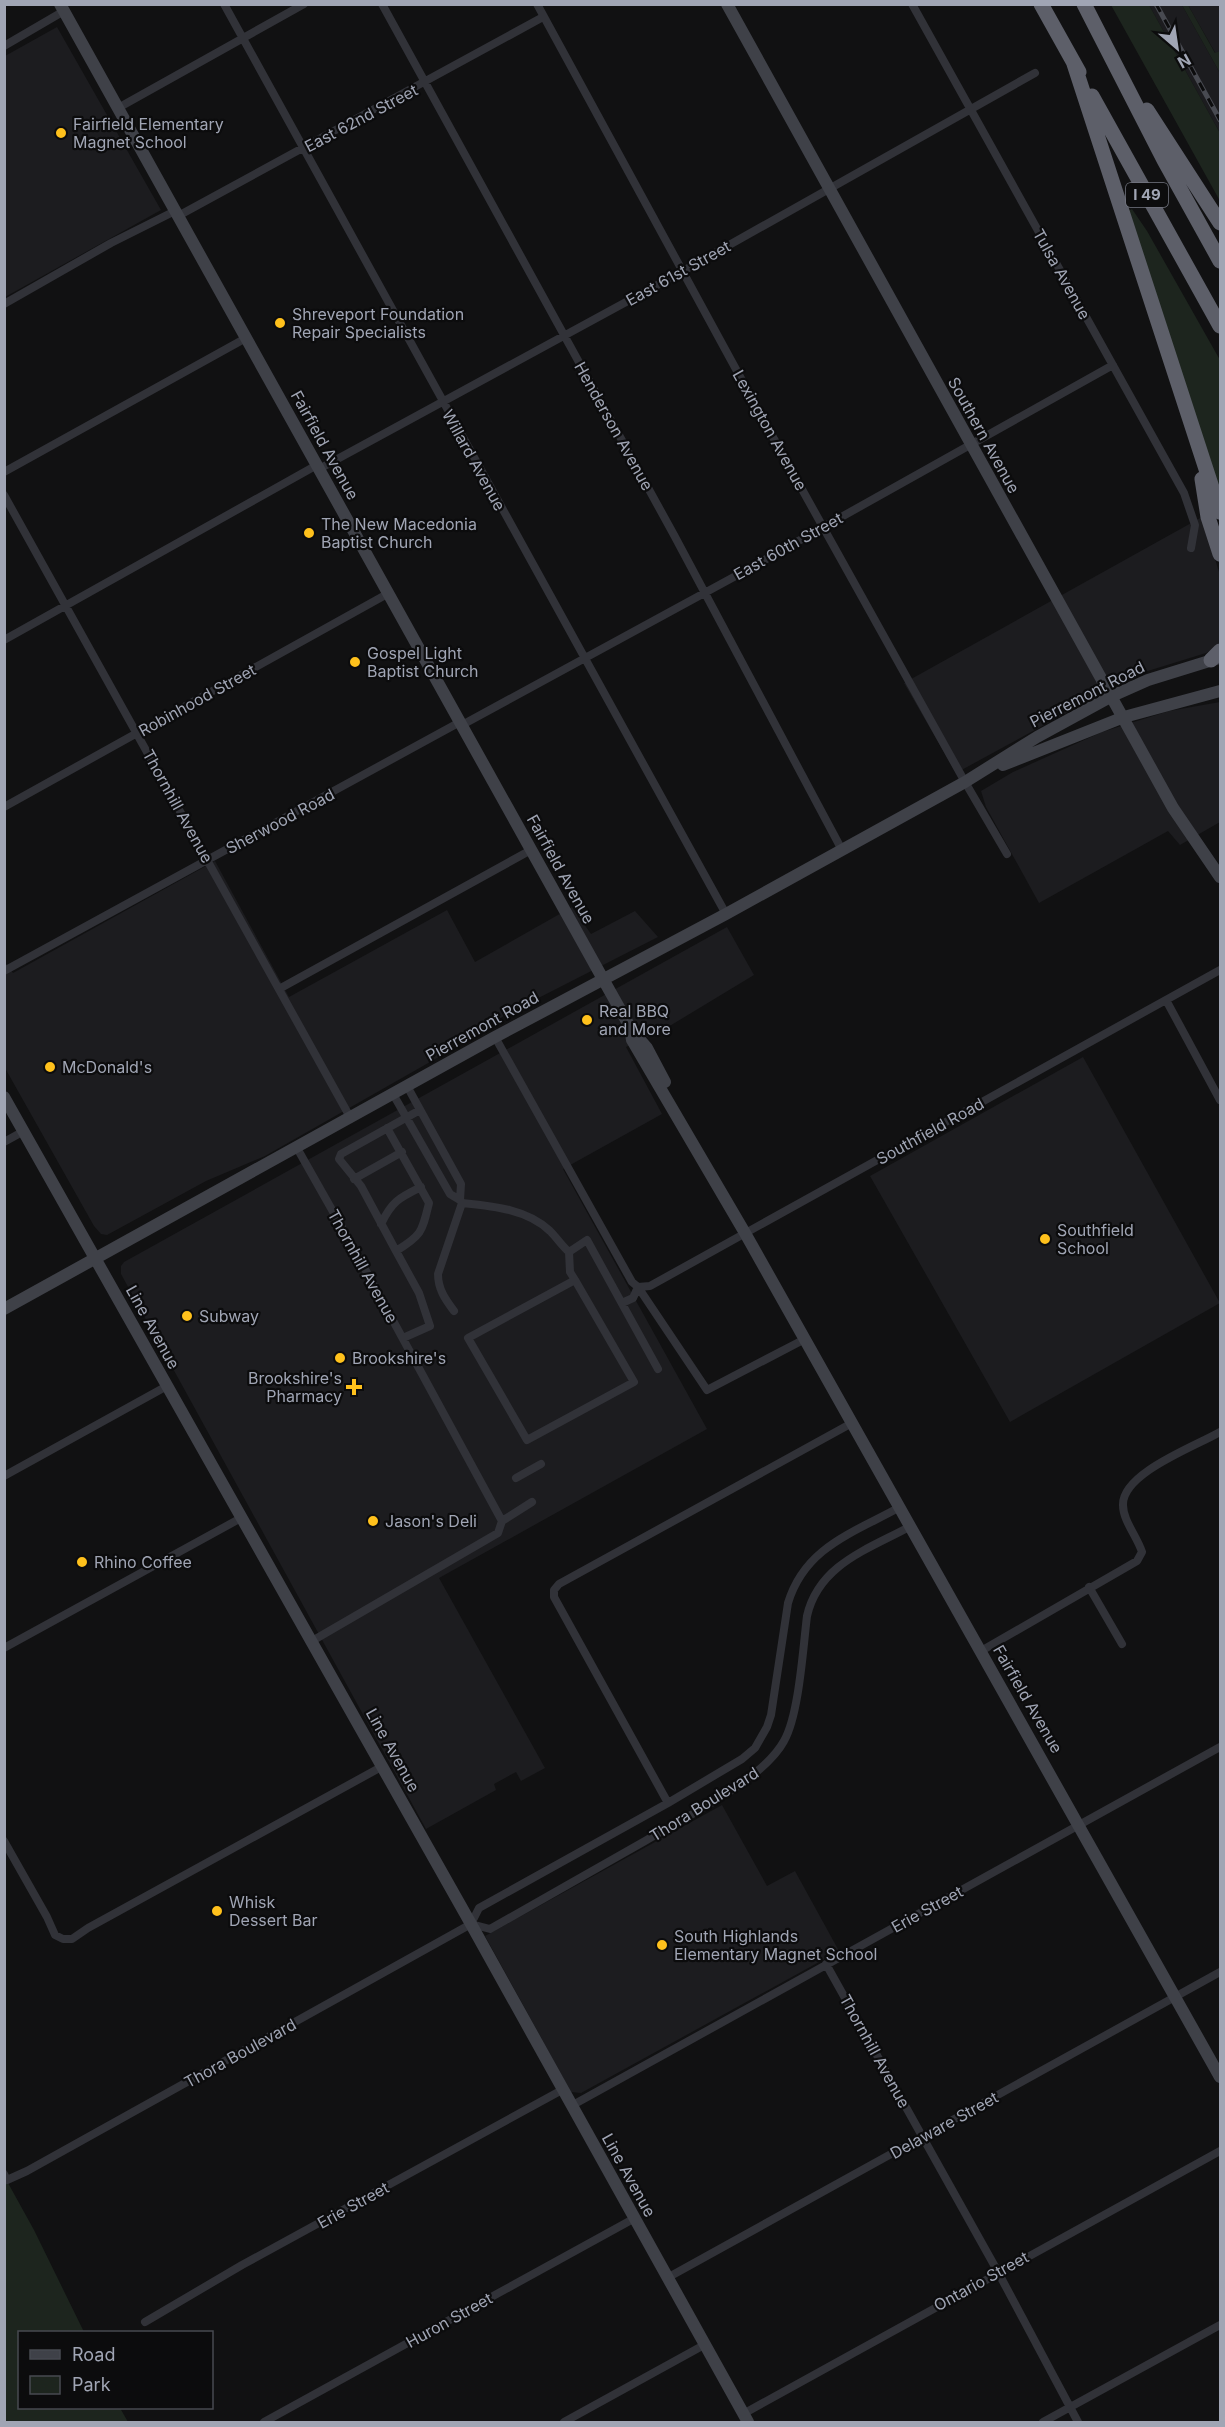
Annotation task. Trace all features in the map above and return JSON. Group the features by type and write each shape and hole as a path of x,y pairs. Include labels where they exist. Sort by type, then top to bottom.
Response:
{"highway":[{"name":"I 49","path":"1041,4 1221,326"},
{"name":"I 49","path":"1084,4 1153,139 1221,261"},
{"path":"1107,46 1221,223"},
{"path":"1074,64 1221,512"},
{"path":"1195,432 1208,517 1221,554"}],"street":[{"name":"Willard Avenue","path":"224,4 726,914"},
{"path":"118,108 304,4"},
{"name":"Henderson Avenue","path":"382,4 705,592 842,850"},
{"name":"Lexington Avenue","path":"537,4 823,526 1007,854"},
{"name":"Southern Avenue","path":"727,4 1173,808 1221,877"},
{"name":"Tulsa Avenue","path":"912,4 1188,504 1195,525 1191,548"},
{"path":"4,46 62,8"},
{"name":"Fairfield Avenue","path":"62,8 603,979 630,1027 647,1048 682,1114 686,1130 1221,2077"},
{"name":"East 62nd Street","path":"4,304 111,243 177,214 303,149 543,17"},
{"name":"East 61st Street","path":"4,640 318,467 683,271 1035,74"},
{"path":"4,472 246,338"},
{"name":"East 60th Street","path":"461,723 705,592 1113,365"},
{"name":"Thornhill Avenue","path":"4,495 350,1117"},
{"name":"Robinhood Street","path":"4,807 389,593"},
{"name":"Pierremont Road","path":"977,776 1037,737 1112,696 1148,680 1217,656"},
{"name":"Pierremont Road","path":"4,1309 495,1037 726,914 965,782 1124,717 1221,691"},
{"name":"Sherwood Road","path":"4,972 461,723"},
{"path":"279,989 531,850"},
{"name":"Southfield Road","path":"638,1287 650,1286 1221,970"},
{"path":"1166,1000 1221,1100"},
{"path":"495,1037 632,1282 638,1287 707,1390 805,1339"},
{"path":"407,1086 461,1184 461,1202 438,1274 438,1282 444,1297 454,1311"},
{"path":"393,1094 450,1194 461,1202 509,1210 532,1218 551,1232 569,1252 570,1272 634,1382 527,1440 468,1338 575,1281"},
{"name":"Line Avenue","path":"4,1097 383,1766 745,2418"},
{"path":"403,1338 430,1326 419,1293 381,1224 339,1159 341,1154 420,1110"},
{"path":"387,1128 429,1203 424,1226 417,1238 396,1251"},
{"path":"4,1142 24,1131"},
{"name":"Thornhill Avenue","path":"297,1148 502,1521"},
{"path":"354,1179 402,1152"},
{"path":"381,1224 395,1200 420,1186"},
{"path":"569,1252 587,1240 658,1369"},
{"path":"622,1303 633,1298 638,1287"},
{"path":"4,1476 167,1386"},
{"path":"668,1803 554,1597 554,1590 559,1584 852,1423"},
{"path":"981,1651 1137,1561 1142,1555 1141,1548 1125,1515 1123,1502 1127,1489 1143,1473 1221,1432"},
{"path":"516,1478 541,1464"},
{"path":"312,1641 498,1533 502,1521 532,1502"},
{"name":"Thora Boulevard","path":"6,2177 471,1924 479,1908 668,1803 742,1759 759,1741 771,1715 788,1603 801,1572 824,1549 900,1507"},
{"path":"4,1648 241,1518"},
{"name":"Thora Boulevard","path":"471,1924 490,1929 679,1821 768,1764 785,1740 792,1719 807,1616 810,1601 817,1587 833,1570 911,1526"},
{"path":"1089,1587 1122,1644"},
{"name":"Erie Street","path":"571,2106 1221,1747"},
{"path":"4,1841 47,1917 50,1928 55,1935 63,1939 72,1939 88,1928 383,1766"},
{"name":"Thornhill Avenue","path":"826,1964 998,2272 1078,2422"},
{"name":"Delaware Street","path":"667,2278 1221,1972"},
{"name":"Erie Street","path":"145,2322 562,2090"},
{"name":"Ontario Street","path":"745,2418 998,2272 1221,2151"},
{"name":"Huron Street","path":"264,2422 635,2218"},
{"path":"1042,2422 1221,2325"},
{"path":"564,2422 705,2345"}],"shaded area":[{"path":"1149,5 1182,5 1220,73 1220,133"},
{"path":"1188,5 1220,5 1220,51 1216,54"},
{"name":"Fairfield Elementary Magnet School","path":"57,27 161,210 5,297 5,56"},
{"path":"1202,517 1220,575 1220,642 1217,647 1206,653 1125,678 956,773 904,683"},
{"path":"1220,702 1220,822 1180,845 1168,831 1039,903 986,807 981,791 1013,772 1102,732 1169,711"},
{"path":"215,861 289,997 447,910 475,962 572,907 591,934 635,911 658,937 507,1014 444,1054 265,1156 206,1181 107,1235 101,1234 94,1226 5,1068 4,961 13,973"},
{"path":"727,927 754,975 668,1027 626,1047 662,1114 563,1169 707,1429 439,1578 545,1768 521,1781 516,1772 494,1784 496,1790 426,1829 121,1274 121,1266 124,1262"},
{"name":"Southfield School","path":"1083,1057 1220,1303 1010,1422 870,1176"},
{"name":"South Highlands Elementary Magnet School","path":"722,1805 767,1886 795,1871 839,1951 581,2093 571,2092 485,1936"}],"green space":[{"path":"1111,5 1149,5 1220,133 1220,201"},
{"path":"1182,5 1188,5 1215,53 1220,51 1220,73"},
{"path":"1132,209 1147,231 1220,360 1220,494 1128,211"},
{"path":"8,2183 34,2230 84,2331 18,2331 18,2409 121,2409 128,2422 5,2422 4,2185"}],"railway":[{"path":"1156,4 1220,120"}],"place":[{"name":"Fairfield Elementary Magnet School","path":"61,133"},
{"name":"Shreveport Foundation Repair Specialists","path":"280,323"},
{"name":"The New Macedonia Baptist Church","path":"309,533"},
{"name":"Gospel Light Baptist Church","path":"355,662"},
{"name":"Real BBQ and More","path":"587,1020"},
{"name":"McDonald's","path":"50,1067"},
{"name":"Southfield School","path":"1045,1239"},
{"name":"Subway","path":"187,1316"},
{"name":"Brookshire's","path":"340,1358"},
{"name":"Brookshire's Pharmacy","path":"354,1387"},
{"name":"Jason's Deli","path":"373,1521"},
{"name":"Rhino Coffee","path":"82,1562"},
{"name":"Whisk Dessert Bar","path":"217,1911"},
{"name":"South Highlands Elementary Magnet School","path":"662,1945"}]}
